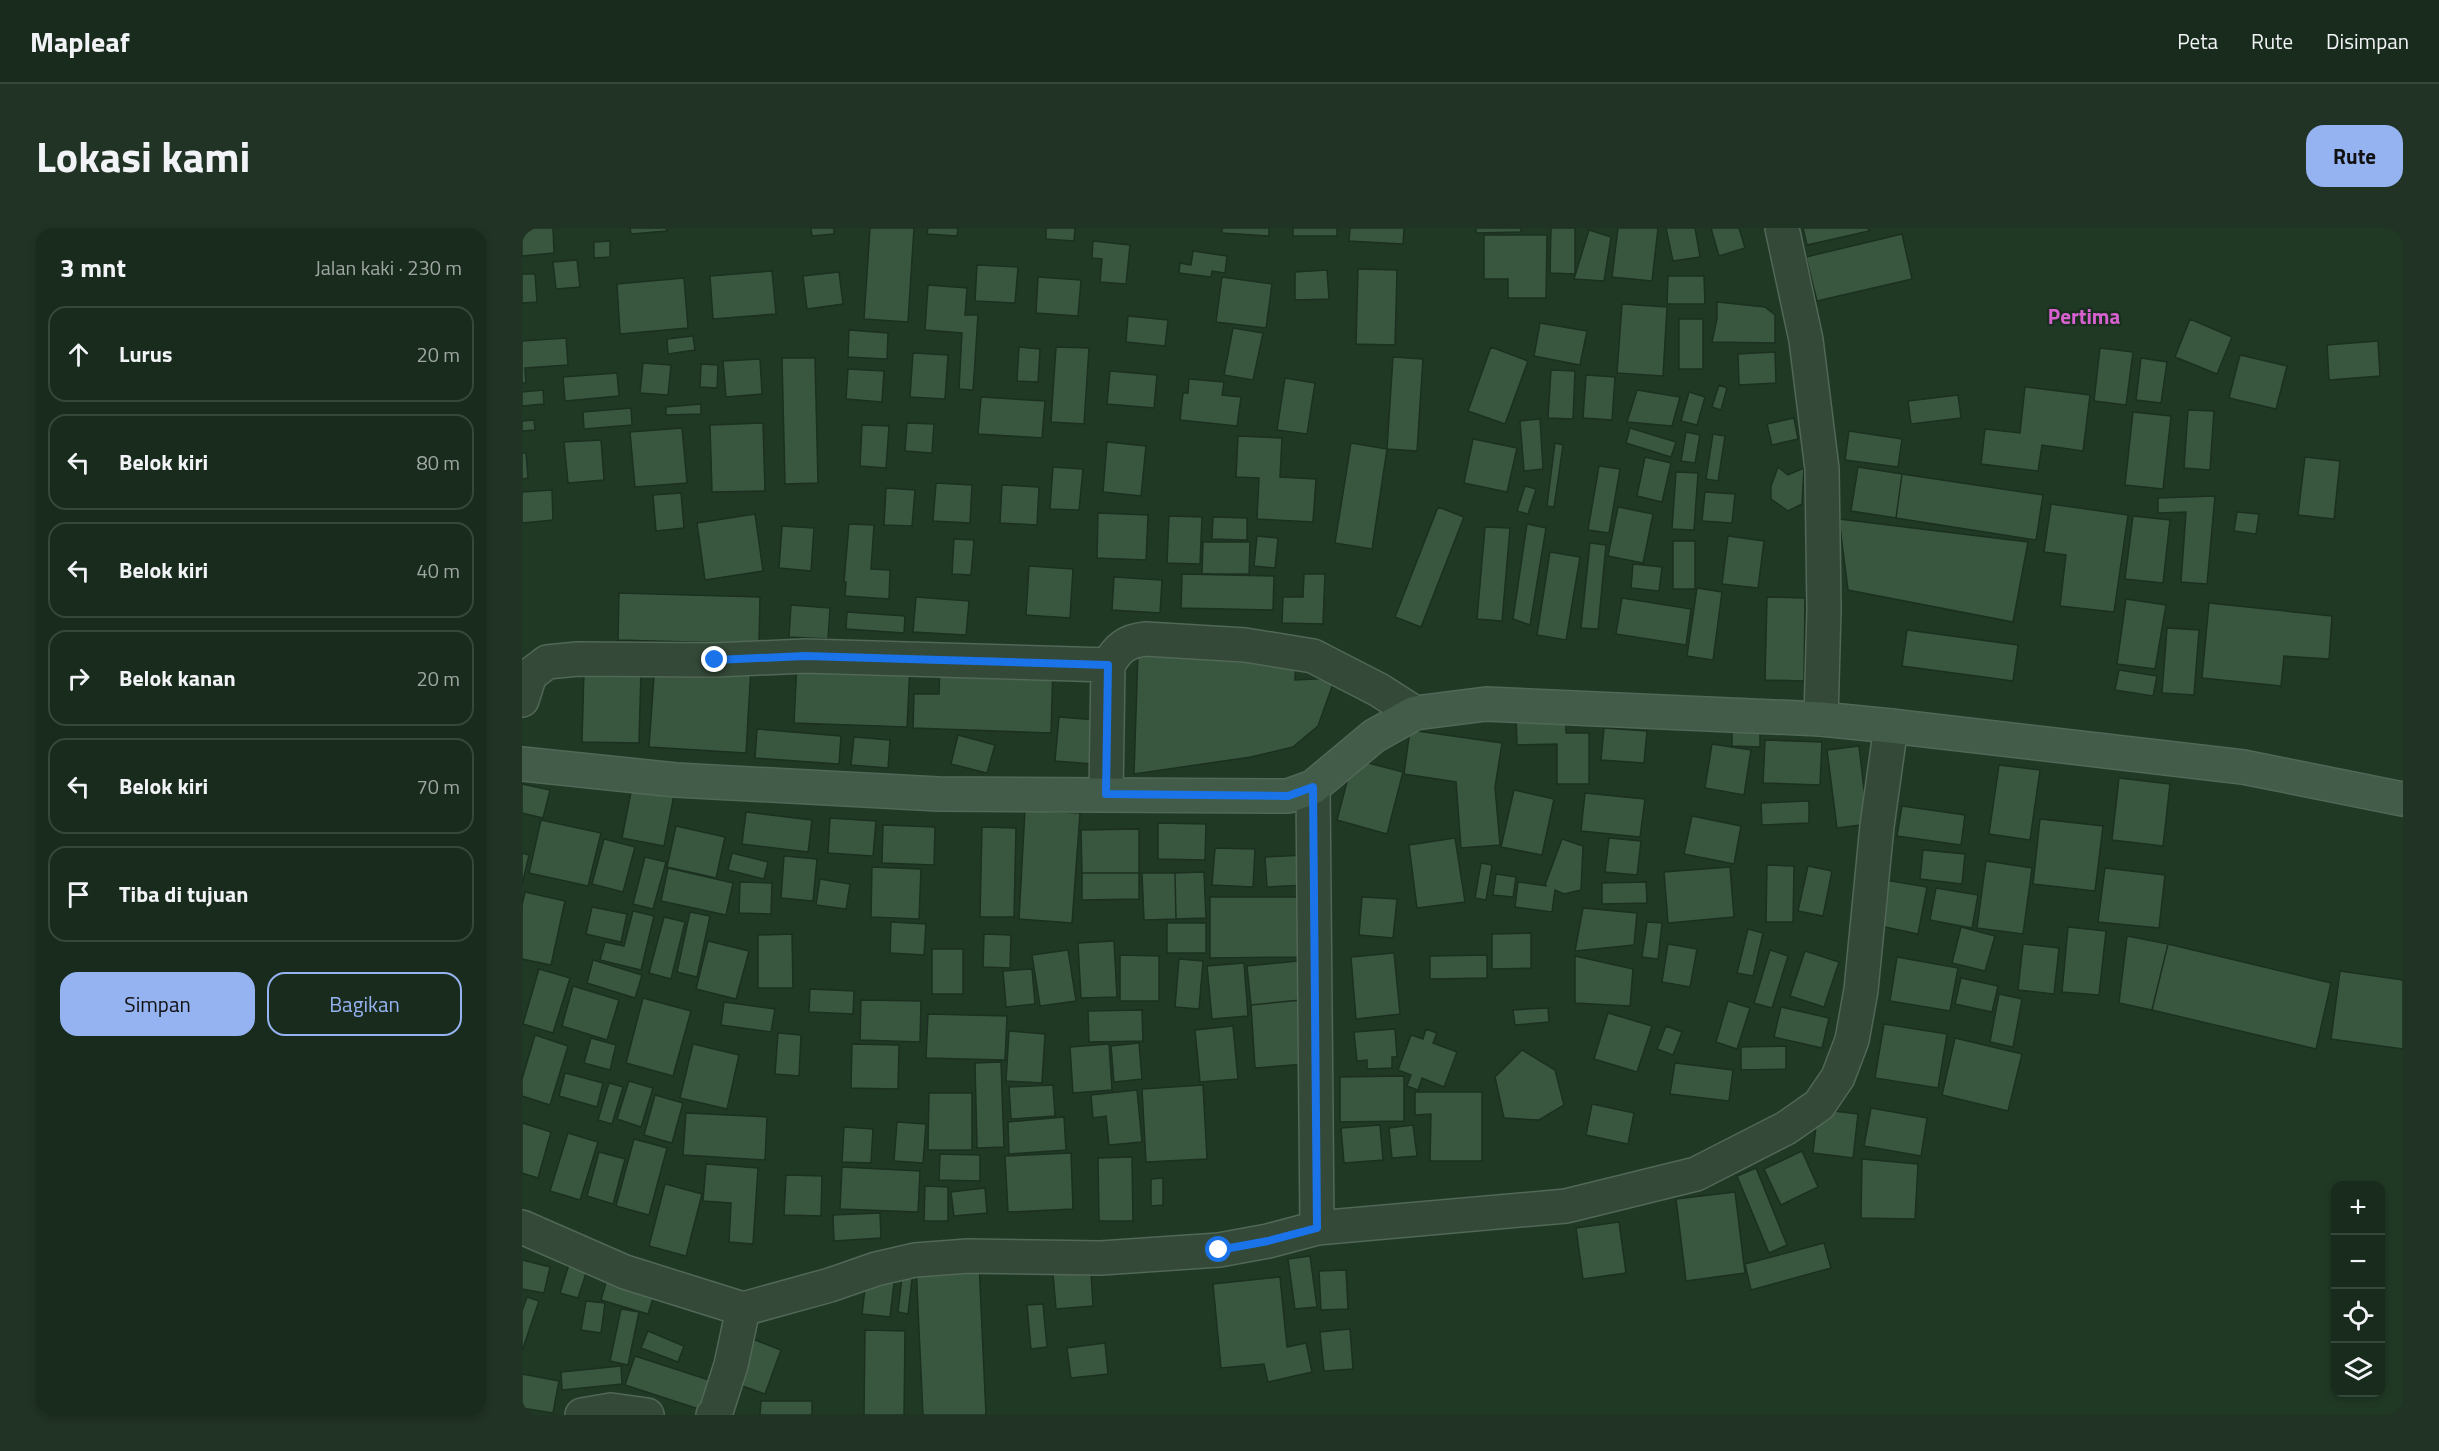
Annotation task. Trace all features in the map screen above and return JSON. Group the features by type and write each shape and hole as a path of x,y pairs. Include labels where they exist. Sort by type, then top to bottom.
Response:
{"street":[{"path":"1782,228 1806,340 1822,469 1824,609 1821,719"},
{"path":"1106,794 1108,665 1118,649 1132,640 1245,645 1313,656 1415,713"},
{"path":"522,700 530,675 547,662 578,658 715,660 805,656 1108,665"},
{"path":"522,764 676,780 890,791 1288,796 1313,787 1374,736 1415,713 1486,704 1821,719 1891,726 2243,767 2403,799"},
{"path":"522,1227 625,1272 743,1309 830,1285 876,1269 915,1260 968,1256 1101,1258 1219,1250 1268,1241 1317,1228 1566,1206 1696,1174 1786,1128 1819,1105 1838,1077 1852,1040 1859,1000 1879,804 1891,726"},
{"path":"1313,787 1317,1228"},
{"path":"713,1415 716,1412 731,1365 743,1309"},
{"path":"582,1415 611,1410 647,1415"}],"building":[{"path":"522,228 553,228 554,253 522,256"},
{"path":"630,228 666,228 667,231 631,234"},
{"path":"811,228 834,228 834,234 812,236"},
{"path":"870,228 914,228 908,322 864,319"},
{"path":"928,228 958,228 957,236 927,234"},
{"path":"1046,228 1075,228 1074,241 1046,239"},
{"path":"1222,228 1269,228 1269,236 1222,233"},
{"path":"1293,228 1337,228 1337,236 1293,236"},
{"path":"1350,228 1404,228 1403,244 1349,241"},
{"path":"1476,228 1521,228 1521,232 1476,233"},
{"path":"1551,228 1575,228 1575,274 1550,273"},
{"path":"1618,228 1658,228 1652,281 1612,277"},
{"path":"1666,228 1695,228 1700,257 1673,261"},
{"path":"1711,228 1739,228 1745,248 1719,256"},
{"path":"1803,228 1868,228 1869,231 1807,245"},
{"path":"1589,230 1611,237 1604,281 1574,279"},
{"path":"1902,234 1912,279 1817,301 1806,257"},
{"path":"1484,235 1547,235 1546,298 1508,298 1508,279 1484,279"},
{"path":"610,241 610,257 594,258 594,242"},
{"path":"1093,241 1130,245 1126,284 1100,282 1102,259 1092,258"},
{"path":"1193,251 1227,256 1225,273 1212,271 1211,277 1179,273 1180,263 1191,265"},
{"path":"577,260 580,287 556,289 553,262"},
{"path":"977,265 1018,267 1015,303 975,301"},
{"path":"1358,269 1397,270 1395,345 1356,344"},
{"path":"1327,270 1329,299 1295,300 1295,272"},
{"path":"772,271 776,314 713,319 710,276"},
{"path":"839,272 843,304 807,309 803,276"},
{"path":"522,274 535,274 537,302 522,303"},
{"path":"1668,276 1704,276 1705,304 1667,304"},
{"path":"1038,277 1081,280 1078,316 1036,313"},
{"path":"1222,277 1272,284 1266,328 1216,322"},
{"path":"684,278 688,328 620,334 617,284"},
{"path":"928,285 967,288 965,315 978,315 973,390 959,389 962,333 925,330"},
{"path":"1717,302 1765,307 1775,315 1775,343 1712,342 1717,319"},
{"path":"1622,304 1667,307 1663,376 1617,373"},
{"path":"1128,316 1168,320 1165,346 1126,342"},
{"path":"1679,319 1703,319 1703,369 1679,369"},
{"path":"2190,319 2232,337 2217,374 2175,357"},
{"path":"1540,323 1587,331 1580,365 1534,356"},
{"path":"1233,328 1263,333 1253,380 1224,375"},
{"path":"849,330 888,333 887,359 848,357"},
{"path":"693,336 695,350 668,354 667,339"},
{"path":"566,338 568,365 525,368 526,383 522,383 522,341"},
{"path":"2378,341 2380,376 2329,380 2327,345"},
{"path":"1019,347 1040,349 1038,382 1017,381"},
{"path":"1056,347 1089,348 1084,424 1051,422"},
{"path":"1491,347 1528,361 1505,424 1468,411"},
{"path":"2100,348 2133,352 2126,405 2094,401"},
{"path":"1775,352 1776,383 1739,385 1738,354"},
{"path":"913,353 948,355 945,399 910,397"},
{"path":"2240,355 2287,366 2276,409 2229,398"},
{"path":"1393,357 1423,359 1417,451 1387,449"},
{"path":"782,358 815,358 818,483 785,484"},
{"path":"2141,358 2167,362 2161,403 2136,400"},
{"path":"760,359 762,394 726,397 723,361"},
{"path":"643,363 671,365 668,395 640,393"},
{"path":"701,364 718,365 717,388 700,387"},
{"path":"848,369 884,371 882,402 846,399"},
{"path":"1551,370 1575,371 1573,419 1548,418"},
{"path":"1110,371 1157,375 1154,408 1107,404"},
{"path":"617,373 619,396 565,401 563,377"},
{"path":"1586,375 1615,377 1612,420 1583,418"},
{"path":"1285,378 1315,383 1307,434 1277,430"},
{"path":"1189,379 1224,382 1222,395 1241,397 1237,426 1180,420 1183,393 1188,393"},
{"path":"1719,385 1727,388 1721,410 1712,407"},
{"path":"2025,387 2090,395 2083,451 2042,445 2038,471 1981,464 1985,429 2020,433"},
{"path":"543,390 544,404 522,406 522,392"},
{"path":"1637,390 1680,397 1672,426 1627,422"},
{"path":"1689,392 1705,397 1697,425 1681,421"},
{"path":"1958,395 1961,418 1911,424 1908,401"},
{"path":"981,397 1045,401 1042,438 978,434"},
{"path":"701,404 701,414 666,415 666,407"},
{"path":"631,408 632,425 584,429 583,412"},
{"path":"2188,410 2214,411 2210,470 2184,468"},
{"path":"2133,412 2171,416 2163,489 2125,485"},
{"path":"1794,418 1798,439 1772,445 1767,424"},
{"path":"1540,419 1543,469 1524,471 1520,421"},
{"path":"534,420 535,430 522,431 522,421"},
{"path":"763,423 765,491 712,492 710,425"},
{"path":"907,423 934,424 932,453 905,451"},
{"path":"862,425 889,426 886,468 860,466"},
{"path":"682,428 687,483 635,487 630,432"},
{"path":"1630,428 1676,442 1671,457 1626,443"},
{"path":"1849,431 1902,439 1898,467 1845,460"},
{"path":"1686,432 1700,435 1695,463 1681,461"},
{"path":"1713,434 1725,436 1718,481 1706,479"},
{"path":"1238,436 1282,438 1280,477 1316,479 1313,522 1257,519 1259,478 1236,477"},
{"path":"1473,439 1517,448 1507,492 1464,483"},
{"path":"601,440 604,480 568,483 564,442"},
{"path":"1107,442 1146,446 1141,496 1103,492"},
{"path":"1351,443 1387,449 1372,549 1335,543"},
{"path":"1555,443 1563,445 1554,507 1547,506"},
{"path":"522,453 526,453 528,478 522,479"},
{"path":"1645,457 1671,463 1662,502 1637,496"},
{"path":"2305,457 2340,461 2334,519 2298,515"},
{"path":"1599,466 1620,469 1609,533 1588,530"},
{"path":"1053,467 1083,469 1079,510 1050,509"},
{"path":"1778,467 1788,475 1804,468 1802,504 1788,511 1771,499 1771,486"},
{"path":"1858,467 1902,474 1896,518 1851,511"},
{"path":"1676,472 1698,473 1694,530 1672,529"},
{"path":"1902,474 2043,495 2036,540 1896,518"},
{"path":"936,483 972,485 970,523 933,521"},
{"path":"1002,485 1039,487 1037,525 1000,523"},
{"path":"1525,486 1536,489 1528,514 1517,511"},
{"path":"886,488 915,490 912,526 884,525"},
{"path":"552,490 553,520 522,523 522,492"},
{"path":"1705,492 1735,494 1732,523 1702,521"},
{"path":"681,493 684,528 656,531 653,495"},
{"path":"2215,496 2207,584 2181,582 2186,512 2158,513 2158,498"},
{"path":"2051,504 2128,515 2114,612 2060,606 2066,555 2044,552"},
{"path":"1438,507 1464,517 1421,627 1395,617"},
{"path":"1618,507 1653,514 1643,563 1608,556"},
{"path":"2237,512 2259,514 2256,534 2234,531"},
{"path":"1098,513 1148,515 1146,560 1097,558"},
{"path":"755,514 763,571 705,580 697,523"},
{"path":"1169,516 1202,517 1200,564 1167,563"},
{"path":"2133,516 2170,520 2163,583 2125,579"},
{"path":"1213,517 1247,518 1247,540 1212,539"},
{"path":"1839,519 2028,542 2013,622 1848,590"},
{"path":"849,524 874,525 871,569 890,570 889,599 845,596"},
{"path":"1527,524 1546,528 1530,625 1513,619"},
{"path":"782,526 814,528 811,571 779,568"},
{"path":"1485,527 1510,528 1502,621 1477,619"},
{"path":"1257,536 1278,538 1275,568 1254,566"},
{"path":"1728,536 1764,541 1758,588 1722,584"},
{"path":"954,539 974,540 971,575 952,574"},
{"path":"1673,541 1695,541 1695,589 1673,589"},
{"path":"1203,542 1250,542 1249,574 1202,574"},
{"path":"1590,543 1606,545 1598,629 1581,628"},
{"path":"1550,552 1580,557 1566,640 1537,635"},
{"path":"1633,564 1662,567 1659,591 1631,588"},
{"path":"1029,566 1073,569 1070,618 1026,615"},
{"path":"1182,574 1274,576 1273,610 1181,608"},
{"path":"1304,574 1325,574 1323,624 1282,623 1283,597 1303,597"},
{"path":"1114,577 1162,580 1160,613 1112,610"},
{"path":"1697,588 1722,592 1713,660 1687,656"},
{"path":"619,593 760,597 759,644 618,640"},
{"path":"916,597 969,601 966,635 913,632"},
{"path":"1767,597 1805,598 1804,681 1765,680"},
{"path":"1622,598 1691,609 1686,645 1616,634"},
{"path":"2126,599 2166,605 2155,669 2117,664"},
{"path":"2209,603 2332,616 2329,659 2284,656 2281,686 2202,678"},
{"path":"791,605 830,608 828,639 789,637"},
{"path":"847,612 905,616 904,633 846,629"},
{"path":"2167,628 2199,630 2194,695 2162,693"},
{"path":"1907,630 2018,645 2013,681 1902,666"},
{"path":"1138,652 1296,656 1295,680 1335,678 1318,726 1293,747 1251,757 1134,774"},
{"path":"797,661 910,665 907,727 794,723"},
{"path":"940,661 1053,665 1051,733 913,728 914,694 939,694"},
{"path":"655,662 751,667 746,753 649,747"},
{"path":"584,669 641,670 639,743 582,742"},
{"path":"2119,670 2157,676 2153,696 2115,690"},
{"path":"1059,717 1097,720 1093,764 1055,761"},
{"path":"1516,717 1566,717 1566,733 1589,733 1589,784 1557,784 1557,744 1517,745"},
{"path":"1732,724 1760,725 1760,747 1732,746"},
{"path":"1604,728 1647,731 1644,763 1601,760"},
{"path":"757,729 841,736 839,764 755,758"},
{"path":"1410,730 1502,743 1495,787 1500,845 1461,848 1456,782 1404,774"},
{"path":"958,735 995,745 987,773 951,764"},
{"path":"854,737 890,740 888,768 851,765"},
{"path":"1765,740 1822,742 1820,785 1763,783"},
{"path":"1712,744 1751,750 1744,795 1705,788"},
{"path":"1859,746 1868,824 1837,828 1827,750"},
{"path":"1353,759 1403,772 1387,834 1337,820"},
{"path":"1999,765 2040,770 2030,840 1989,834"},
{"path":"2119,778 2170,784 2163,846 2112,840"},
{"path":"633,782 675,790 664,846 622,838"},
{"path":"522,784 550,790 543,818 522,813"},
{"path":"1514,790 1554,799 1542,855 1501,847"},
{"path":"1585,793 1645,799 1640,837 1581,831"},
{"path":"1809,801 1809,823 1762,825 1761,803"},
{"path":"1902,806 1965,815 1961,845 1897,836"},
{"path":"1025,810 1080,813 1072,923 1019,919"},
{"path":"746,812 812,820 808,852 742,844"},
{"path":"1692,816 1741,826 1734,864 1684,854"},
{"path":"830,818 876,821 873,856 828,853"},
{"path":"2040,819 2103,826 2095,891 2033,884"},
{"path":"541,820 601,833 588,886 529,873"},
{"path":"1158,823 1206,824 1205,860 1158,859"},
{"path":"883,825 935,827 934,865 882,863"},
{"path":"676,826 725,837 716,878 667,867"},
{"path":"982,827 1016,828 1014,917 980,917"},
{"path":"1139,829 1139,873 1082,873 1081,830"},
{"path":"1455,838 1465,902 1417,908 1409,845"},
{"path":"1609,838 1641,841 1637,875 1605,872"},
{"path":"604,839 635,847 623,892 592,884"},
{"path":"1562,839 1583,846 1581,890 1564,894 1555,890 1552,912 1515,907 1518,882 1547,886 1545,885"},
{"path":"1215,848 1255,849 1253,887 1212,885"},
{"path":"1923,850 1965,854 1962,884 1920,879"},
{"path":"522,853 529,855 522,885"},
{"path":"732,853 768,862 764,879 728,870"},
{"path":"1304,855 1306,885 1267,887 1265,857"},
{"path":"784,856 817,859 813,901 781,898"},
{"path":"645,857 666,862 653,909 633,904"},
{"path":"1986,861 2032,868 2023,934 1977,928"},
{"path":"1481,863 1492,865 1486,900 1475,898"},
{"path":"1767,865 1794,866 1793,922 1766,922"},
{"path":"1808,866 1832,871 1823,916 1798,911"},
{"path":"872,867 921,869 919,919 871,917"},
{"path":"1730,867 1734,917 1668,923 1664,872"},
{"path":"668,868 733,883 726,915 661,901"},
{"path":"2105,868 2165,875 2159,928 2098,922"},
{"path":"1204,872 1206,918 1176,919 1175,873"},
{"path":"1082,873 1139,873 1139,899 1082,900"},
{"path":"1142,873 1175,873 1176,919 1144,920"},
{"path":"1496,874 1516,877 1513,897 1493,895"},
{"path":"820,879 850,884 846,909 816,905"},
{"path":"1879,879 1927,887 1918,934 1871,924"},
{"path":"740,882 772,883 771,914 739,913"},
{"path":"1646,882 1647,903 1602,904 1602,883"},
{"path":"1936,888 1978,895 1972,928 1930,920"},
{"path":"525,892 565,901 551,965 522,959 522,905"},
{"path":"1210,897 1298,897 1298,957 1210,958"},
{"path":"1362,897 1397,899 1393,938 1359,935"},
{"path":"592,907 627,914 621,942 586,934"},
{"path":"1583,908 1637,913 1634,945 1575,951"},
{"path":"633,911 654,916 641,970 600,960 605,942 624,946"},
{"path":"690,912 710,916 697,977 677,972"},
{"path":"664,917 685,922 671,979 649,973"},
{"path":"891,922 926,924 924,955 890,953"},
{"path":"1647,922 1662,923 1658,959 1642,957"},
{"path":"1167,923 1206,923 1206,953 1167,953"},
{"path":"1961,927 1995,936 1985,971 1952,963"},
{"path":"2068,927 2106,931 2099,995 2062,992"},
{"path":"1748,929 1763,933 1753,976 1737,973"},
{"path":"1531,933 1531,968 1492,969 1492,934"},
{"path":"792,934 793,988 758,988 758,935"},
{"path":"984,934 1011,935 1010,968 983,967"},
{"path":"2127,936 2168,944 2152,1010 2119,1003"},
{"path":"708,941 749,951 736,999 696,989"},
{"path":"1114,941 1117,997 1081,998 1078,943"},
{"path":"1668,944 1697,949 1690,987 1662,982"},
{"path":"2023,944 2059,948 2054,994 2018,990"},
{"path":"2168,944 2331,983 2316,1049 2152,1010"},
{"path":"932,949 963,949 963,994 932,994"},
{"path":"1068,950 1076,1001 1040,1006 1032,955"},
{"path":"1770,950 1788,956 1772,1008 1754,1003"},
{"path":"1805,951 1839,962 1824,1007 1790,996"},
{"path":"1394,953 1400,1014 1356,1019 1351,957"},
{"path":"1120,955 1159,956 1159,1001 1120,1001"},
{"path":"1487,955 1487,978 1430,979 1430,956"},
{"path":"1575,956 1633,969 1630,1006 1575,1003"},
{"path":"1897,957 1958,968 1950,1011 1890,1001"},
{"path":"1179,959 1203,961 1199,1009 1175,1007"},
{"path":"593,960 642,975 635,998 587,983"},
{"path":"1298,961 1301,1000 1251,1005 1247,966"},
{"path":"1244,963 1248,1016 1212,1019 1207,966"},
{"path":"539,969 570,978 553,1033 523,1024"},
{"path":"1032,969 1035,1004 1006,1007 1003,971"},
{"path":"2340,971 2403,980 2403,1049 2331,1039"},
{"path":"1961,978 1998,986 1992,1012 1955,1004"},
{"path":"573,986 619,1000 607,1040 562,1026"},
{"path":"810,989 854,991 853,1014 809,1012"},
{"path":"1999,994 2022,999 2013,1047 1990,1042"},
{"path":"643,998 691,1011 673,1076 626,1063"},
{"path":"861,1000 921,1001 920,1042 860,1040"},
{"path":"1301,1000 1306,1064 1255,1068 1251,1005"},
{"path":"1728,1001 1750,1008 1737,1049 1716,1042"},
{"path":"724,1002 775,1009 771,1032 721,1025"},
{"path":"1781,1007 1829,1018 1822,1048 1774,1037"},
{"path":"1548,1008 1549,1022 1515,1025 1513,1010"},
{"path":"1142,1010 1143,1041 1089,1042 1088,1011"},
{"path":"1608,1013 1652,1026 1637,1072 1594,1059"},
{"path":"928,1014 1007,1016 1005,1060 926,1058"},
{"path":"1884,1024 1947,1034 1938,1088 1875,1078"},
{"path":"1233,1026 1238,1079 1200,1082 1195,1030"},
{"path":"1666,1026 1682,1032 1673,1055 1657,1049"},
{"path":"1395,1029 1397,1057 1392,1057 1392,1068 1367,1069 1367,1060 1357,1061 1354,1032"},
{"path":"1426,1029 1437,1033 1433,1043 1457,1052 1444,1087 1422,1078 1418,1090 1407,1086 1411,1075 1398,1070 1411,1035 1423,1039"},
{"path":"1009,1031 1045,1034 1042,1083 1006,1081"},
{"path":"778,1033 801,1035 799,1076 775,1074"},
{"path":"535,1035 568,1046 550,1105 522,1096 522,1079"},
{"path":"591,1038 616,1045 610,1070 584,1063"},
{"path":"1955,1038 2022,1054 2008,1111 1942,1095"},
{"path":"1139,1043 1142,1079 1114,1082 1111,1046"},
{"path":"693,1044 739,1055 727,1109 680,1098"},
{"path":"852,1044 899,1045 898,1089 851,1088"},
{"path":"1109,1044 1112,1090 1073,1093 1070,1047"},
{"path":"1786,1046 1786,1069 1741,1070 1741,1047"},
{"path":"1522,1050 1555,1070 1564,1105 1539,1120 1504,1118 1495,1077"},
{"path":"1001,1062 1004,1147 977,1148 975,1063"},
{"path":"1675,1063 1733,1070 1729,1101 1670,1094"},
{"path":"565,1073 603,1083 597,1107 559,1096"},
{"path":"1404,1076 1404,1121 1340,1122 1340,1077"},
{"path":"629,1081 653,1088 641,1127 617,1119"},
{"path":"609,1083 623,1087 612,1124 598,1120"},
{"path":"1053,1085 1055,1116 1011,1119 1009,1087"},
{"path":"1203,1085 1207,1159 1146,1162 1142,1089"},
{"path":"1137,1090 1142,1142 1109,1145 1106,1116 1093,1118 1091,1095"},
{"path":"1415,1092 1482,1092 1482,1161 1430,1161 1431,1114 1415,1115"},
{"path":"929,1093 972,1093 972,1150 928,1150"},
{"path":"655,1095 683,1103 672,1143 644,1135"},
{"path":"1592,1104 1634,1113 1628,1144 1586,1135"},
{"path":"1871,1108 1927,1118 1921,1156 1864,1146"},
{"path":"1818,1109 1858,1114 1853,1158 1813,1153"},
{"path":"686,1113 767,1117 765,1160 683,1155"},
{"path":"1064,1117 1066,1150 1009,1154 1008,1122"},
{"path":"897,1122 926,1124 923,1163 894,1161"},
{"path":"522,1123 551,1132 538,1178 522,1173"},
{"path":"1380,1125 1383,1160 1344,1163 1341,1128"},
{"path":"1413,1125 1417,1156 1392,1158 1389,1128"},
{"path":"844,1127 873,1129 871,1163 842,1162"},
{"path":"568,1133 598,1142 580,1200 550,1191"},
{"path":"634,1139 667,1148 649,1215 616,1206"},
{"path":"1802,1151 1818,1187 1781,1205 1764,1169"},
{"path":"599,1152 625,1159 613,1204 587,1196"},
{"path":"1071,1153 1073,1209 1008,1212 1005,1156"},
{"path":"940,1154 980,1155 980,1181 939,1180"},
{"path":"1132,1157 1133,1221 1099,1221 1098,1158"},
{"path":"1862,1159 1918,1164 1915,1219 1861,1218"},
{"path":"706,1164 758,1168 753,1244 729,1242 731,1203 703,1201"},
{"path":"842,1167 920,1171 918,1212 840,1209"},
{"path":"1756,1168 1787,1245 1769,1253 1737,1176"},
{"path":"786,1175 822,1176 821,1216 784,1215"},
{"path":"1163,1178 1163,1205 1151,1206 1151,1179"},
{"path":"665,1184 702,1194 686,1256 649,1246"},
{"path":"925,1186 948,1187 948,1221 924,1221"},
{"path":"985,1188 987,1213 954,1216 951,1192"},
{"path":"1735,1192 1745,1273 1686,1281 1676,1199"},
{"path":"880,1213 881,1238 834,1241 833,1215"},
{"path":"1619,1222 1626,1273 1583,1279 1576,1228"},
{"path":"1824,1243 1831,1268 1751,1290 1745,1264"},
{"path":"1310,1256 1317,1307 1295,1309 1288,1259"},
{"path":"571,1258 589,1264 578,1298 560,1293"},
{"path":"522,1260 550,1267 544,1293 522,1289"},
{"path":"979,1262 986,1415 923,1415 916,1265"},
{"path":"903,1269 913,1270 908,1314 898,1312"},
{"path":"1346,1270 1348,1309 1321,1310 1319,1271"},
{"path":"609,1272 657,1286 648,1314 601,1300"},
{"path":"1091,1272 1093,1306 1056,1309 1053,1274"},
{"path":"1280,1277 1287,1347 1306,1343 1312,1372 1268,1382 1264,1364 1221,1368 1213,1284"},
{"path":"866,1280 894,1283 890,1317 862,1314"},
{"path":"527,1297 539,1301 522,1351 522,1311"},
{"path":"586,1301 605,1303 601,1333 581,1330"},
{"path":"1043,1304 1047,1347 1031,1349 1027,1305"},
{"path":"621,1309 639,1312 628,1365 610,1361"},
{"path":"1350,1329 1353,1369 1324,1371 1320,1332"},
{"path":"865,1330 905,1331 904,1415 864,1415"},
{"path":"648,1331 684,1346 678,1362 641,1348"},
{"path":"750,1338 781,1350 765,1394 734,1383"},
{"path":"1105,1343 1108,1374 1071,1378 1067,1348"},
{"path":"635,1356 715,1382 705,1411 625,1385"},
{"path":"621,1366 622,1384 562,1390 561,1372"},
{"path":"522,1374 559,1381 553,1413 522,1408"},
{"path":"761,1401 812,1401 812,1415 760,1415"}],"district":[{"name":"Pertima","path":"2084,316"}],"route":[{"path":"715,660 805,656 1108,665 1106,794 1288,796 1313,787 1317,1228 1268,1241 1219,1250"}]}
